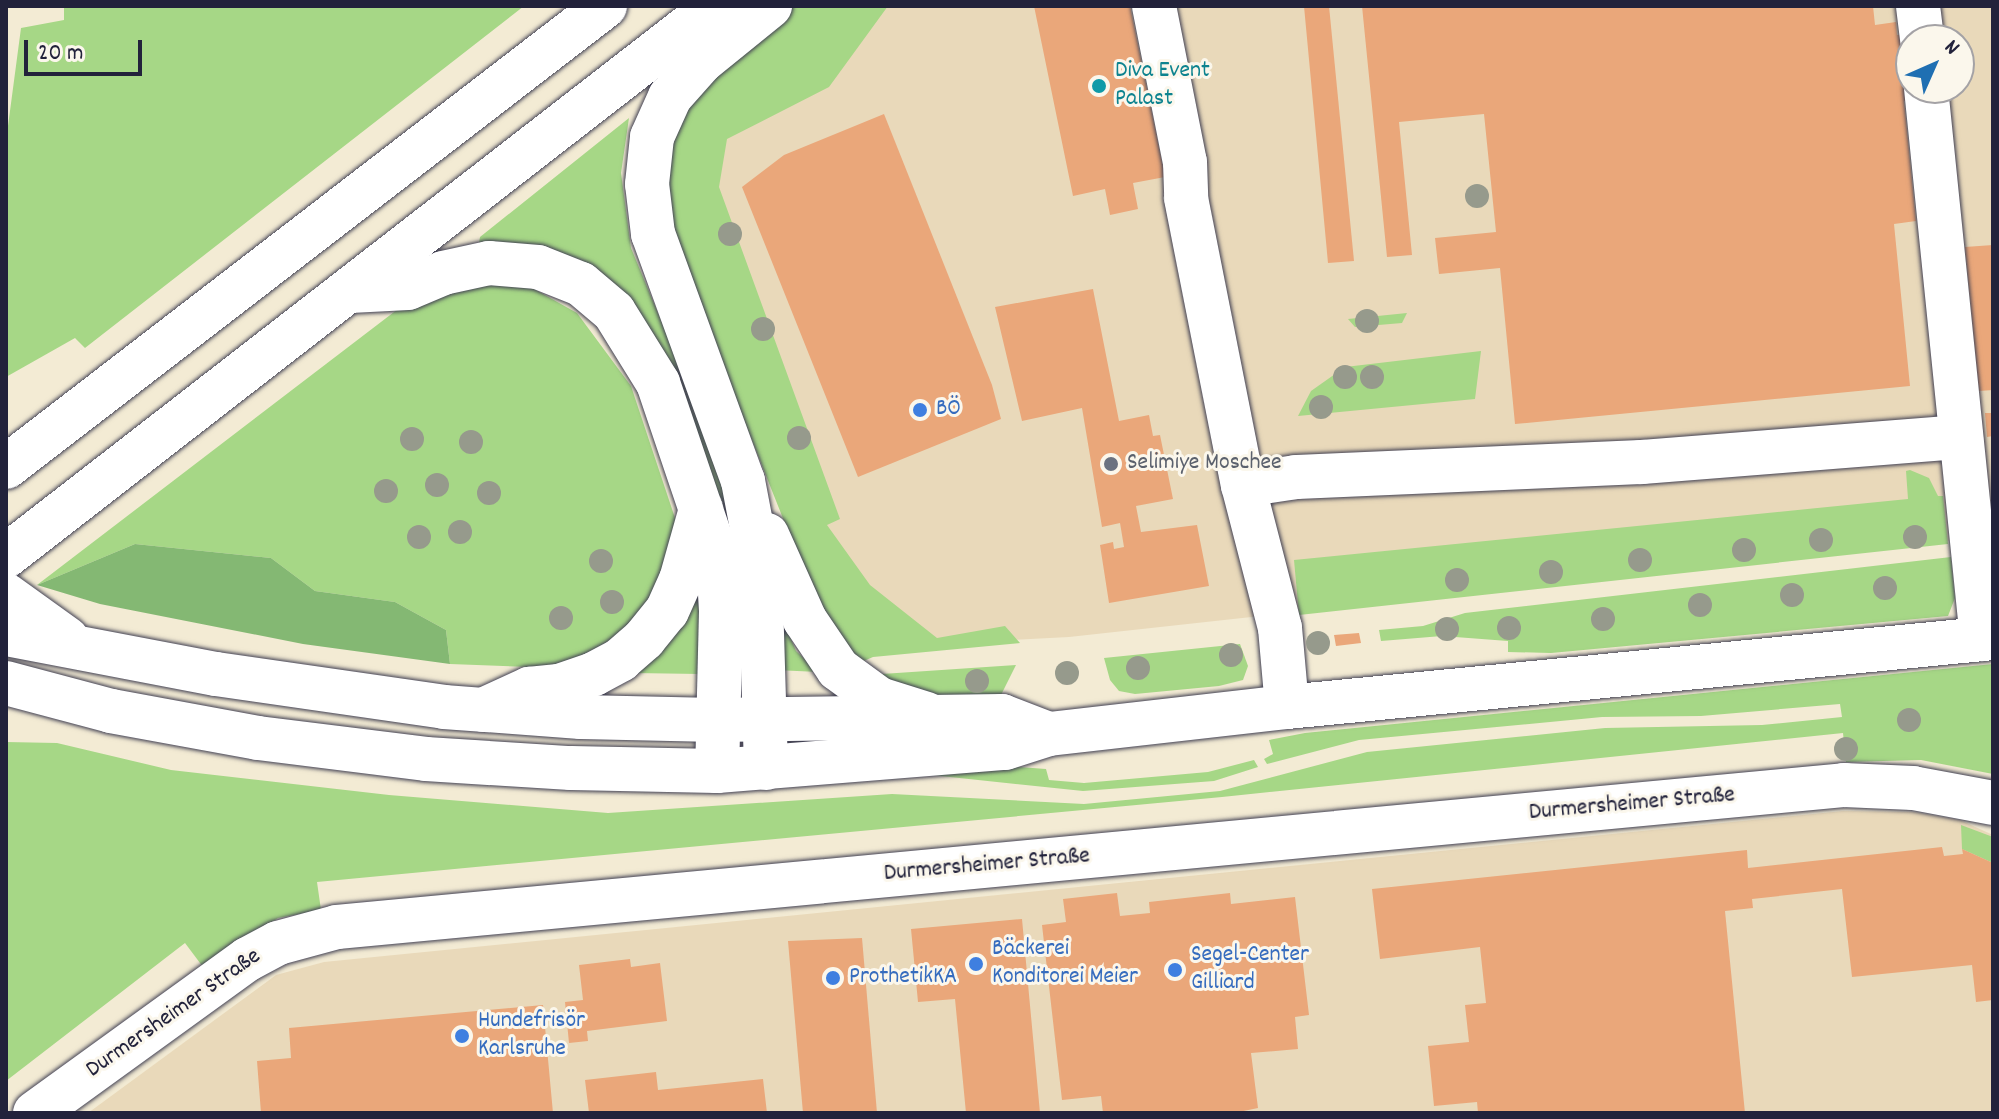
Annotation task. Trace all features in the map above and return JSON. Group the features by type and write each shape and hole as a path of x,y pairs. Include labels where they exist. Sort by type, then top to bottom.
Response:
{"main road":[{"path":"6,467 605,6"},
{"path":"6,556 715,6"},
{"path":"770,6 701,62 670,97 652,137 647,184 653,234 743,481 805,620 824,653 865,691 927,714"},
{"path":"1154,6 1185,162 1186,198 1243,485 1280,628 1287,707"},
{"path":"15,691 183,726 426,759 571,768 717,771 1005,748 1049,734 1287,707 1988,639 1961,437 1928,104"},
{"path":"350,291 408,288 443,273 489,263 538,267 581,284 614,312 658,383 718,560 721,611 717,771"},
{"path":"1243,485 1296,477 1642,462 1961,437"},
{"path":"743,481 760,570 766,768"},
{"path":"483,710 529,689 559,686 594,674 620,660 644,639 667,611 681,580 701,509"},
{"path":"6,595 30,615 79,646"},
{"path":"6,634 305,688 483,710 716,720 927,714 1002,716 1049,734"},
{"name":"Durmersheimer Straße","path":"35,1113 248,959 278,943 337,927 1844,785 1913,788 1993,803"}],"shaded area":[{"path":"888,6 1993,6 1993,536 1069,637 936,644 859,631 709,188 715,134"},
{"path":"1843,811 1914,812 1960,820 1993,835 1993,1113 88,1113 276,975 324,962"}],"green space":[{"path":"64,6 524,6 85,348 75,338 6,377 6,141 21,28 64,20"},
{"path":"793,6 888,6 829,87 727,139 719,187 840,519 827,525 870,585 937,638 1005,626 1020,643 873,657 859,663 817,604 676,249 665,213 674,122 714,68"},
{"path":"629,118 621,173 631,248 680,366 730,501 742,602 658,344 479,243 480,237"},
{"path":"469,285 527,285 577,313 631,386 677,524 658,588 633,628 559,668 450,664 446,630 395,602 315,591 271,558 135,544 37,585 398,309"},
{"path":"1407,313 1402,323 1355,327 1348,319"},
{"path":"1481,351 1475,399 1298,416 1311,391 1345,367"},
{"path":"1906,471 1929,478 1938,496 1943,496 1948,544 1299,615 1294,560 1908,499"},
{"path":"135,544 271,558 315,591 395,602 446,630 450,664 303,644 100,604 37,585"},
{"path":"1951,557 1955,598 1948,616 1551,653 1508,652 1508,641 1442,636 1381,641 1379,630 1423,626 1465,613"},
{"path":"698,594 704,634 700,674 633,673"},
{"path":"782,617 796,651 819,672 775,670"},
{"path":"1240,644 1248,666 1243,680 1219,686 1135,694 1119,691 1110,680 1104,658"},
{"path":"1993,664 1993,774 1921,760 1846,762 1843,733 1222,797 317,882 321,910 278,918 203,967 185,943 6,1081 6,742 57,743 171,770 389,795 608,813 892,794 1084,804 1220,791 1367,752 1605,728 1762,725 1842,717 1840,704 1701,716 1602,717 1359,740 1267,764 1264,759 1273,754 1269,740 1305,733"},
{"path":"1016,665 1001,695 936,695 873,681 882,674"},
{"path":"1254,760 1258,767 1214,781 1083,791 903,772 1019,767 1046,769 1049,780 1084,783 1208,772"},
{"path":"1961,825 1993,837 1993,863 1962,849"}],"building":[{"name":"Diva Event Palast","path":"1034,6 1130,6 1165,177 1133,183 1138,209 1110,215 1105,189 1073,196"},
{"path":"1304,6 1329,6 1354,261 1328,263"},
{"path":"1362,6 1873,6 1875,25 1896,22 1895,104 1904,104 1916,221 1894,224 1910,386 1515,424 1500,268 1439,274 1435,238 1496,232 1484,114 1399,122 1412,255 1387,257"},
{"path":"884,114 992,385 1001,419 858,477 742,187 784,155"},
{"path":"1993,245 1993,390 1979,391 1965,247"},
{"name":"Selimiye Moschee","path":"1093,289 1119,421 1149,415 1153,436 1160,435 1173,499 1136,506 1141,532 1197,525 1209,586 1109,603 1100,545 1113,542 1114,549 1124,547 1120,523 1102,527 1082,408 1022,421 995,307"},
{"path":"1985,413 1993,413 1993,436 1987,437"},
{"path":"1359,633 1361,643 1336,646 1334,635"},
{"path":"1942,847 1944,856 1963,854 1962,849 1993,863 1993,1000 1976,1002 1972,965 1852,977 1842,889 1752,899 1753,908 1725,911 1745,1113 1478,1113 1477,1102 1434,1106 1428,1046 1469,1042 1465,1005 1486,1003 1480,947 1380,959 1372,889 1747,850 1748,868"},
{"name":"Segel-Center Gilliard","path":"1117,893 1120,916 1150,913 1149,902 1230,893 1231,904 1295,897 1309,1015 1295,1017 1298,1049 1251,1053 1258,1108 1234,1113 1103,1113 1101,1096 1062,1100 1042,925 1066,922 1063,899"},
{"path":"1022,919 1040,1113 966,1113 955,999 918,1002 911,929"},
{"path":"862,938 877,1113 803,1113 788,941"},
{"path":"630,959 631,967 660,963 667,1021 587,1031 588,1041 569,1043 565,1002 583,1000 579,965"},
{"path":"543,1005 553,1113 261,1113 257,1061 291,1058 289,1028"},
{"path":"656,1072 658,1090 763,1079 767,1113 589,1113 585,1080"}],"place":[{"name":"Diva Event Palast","path":"1099,86"},
{"name":"BÖ","path":"920,410"},
{"name":"Selimiye Moschee","path":"1111,464"},
{"name":"Bäckerei Konditorei Meier","path":"976,964"},
{"name":"Segel-Center Gilliard","path":"1175,970"},
{"name":"ProthetikKA","path":"833,978"},
{"name":"Hundefrisör Karlsruhe","path":"462,1036"}]}
